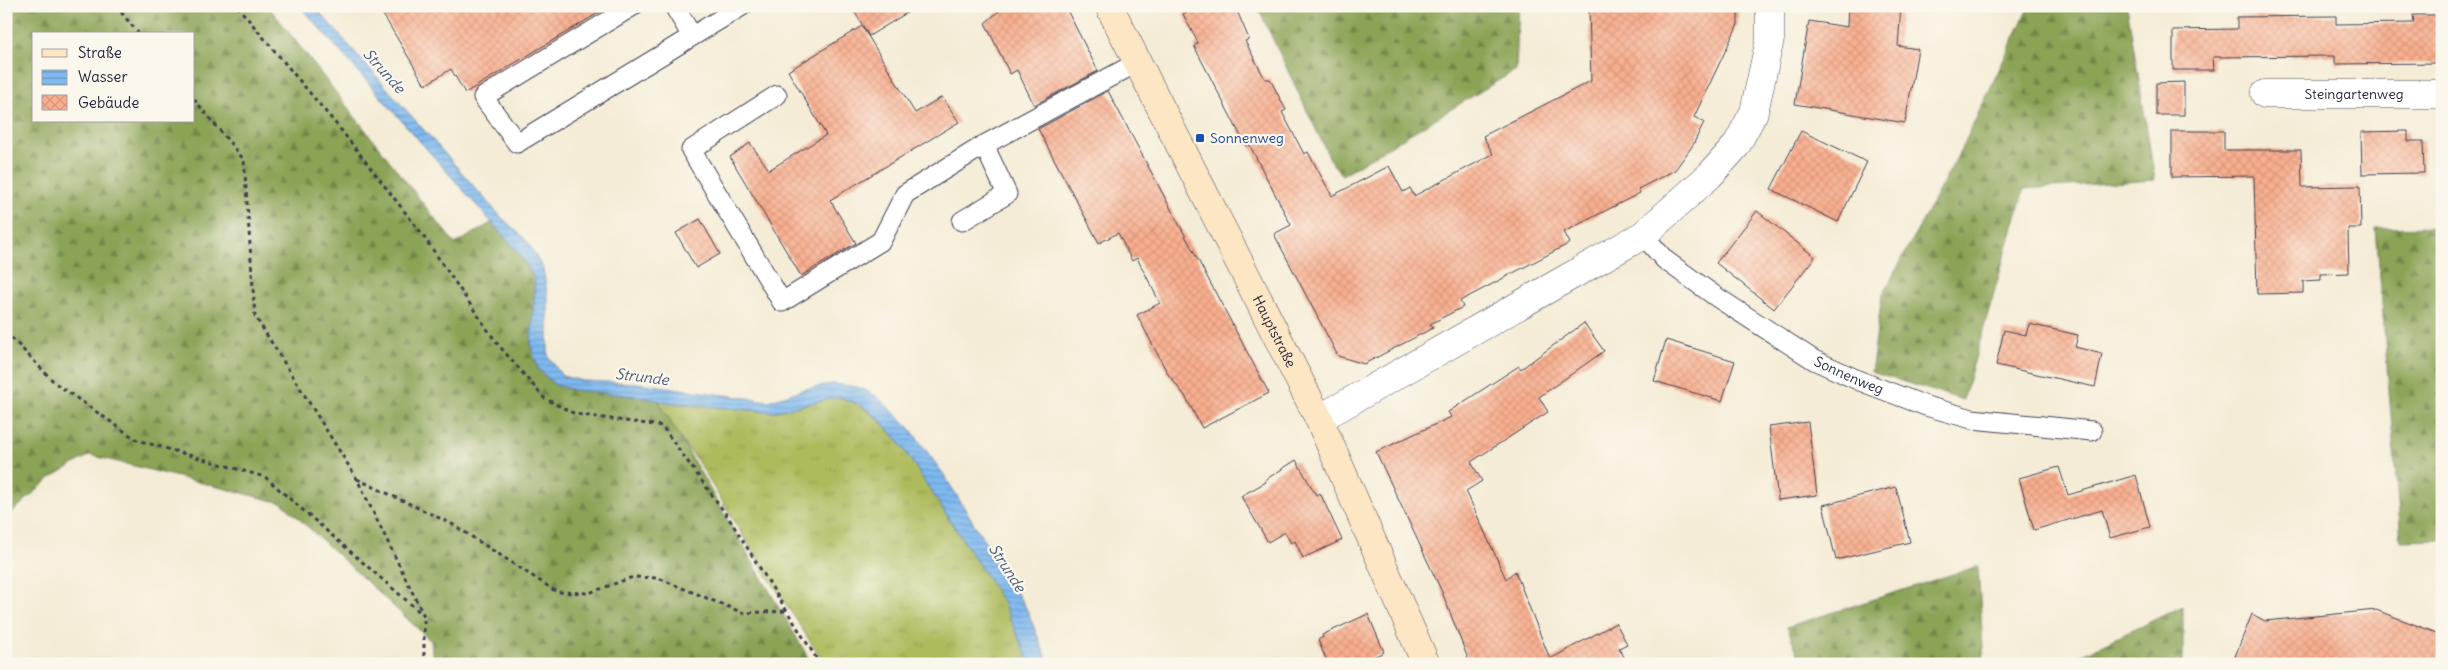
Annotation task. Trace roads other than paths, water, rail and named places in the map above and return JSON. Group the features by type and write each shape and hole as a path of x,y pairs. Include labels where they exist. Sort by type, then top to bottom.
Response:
{"main road":[{"name":"Hauptstraße","path":"1109,6 1318,419 1426,664"}],"street":[{"path":"1318,419 1643,235 1710,175 1736,146 1754,112 1770,40 1770,6"},
{"name":"Steingartenweg","path":"2265,94 2442,94"}],"lane":[{"path":"633,6 483,97 517,143 742,6"},
{"path":"674,6 692,36"},
{"path":"776,95 691,150 782,302 881,241 905,194 984,145 1138,62"},
{"path":"962,221 1007,194 984,145"},
{"name":"Sonnenweg","path":"1643,235 1665,260 1718,298 1814,360 1853,378 1926,406 1972,419 2092,431"}],"water":[{"path":"300,6 314,6 501,217 527,241 543,269 548,299 548,356 562,376 582,381 636,383 769,401 805,389 833,384 857,387 875,395 909,427 944,475 1026,608 1049,664 1030,664 1003,602 898,440 879,419 860,404 838,397 772,412 672,403 635,396 574,390 555,385 538,369 531,346 535,279 518,252"}],"place":[{"name":"Sonnenweg","path":"1200,138"}],"water label":[{"name":"Strunde","path":"384,71"},
{"name":"Strunde","path":"642,377"},
{"name":"Strunde","path":"1007,568"}]}
